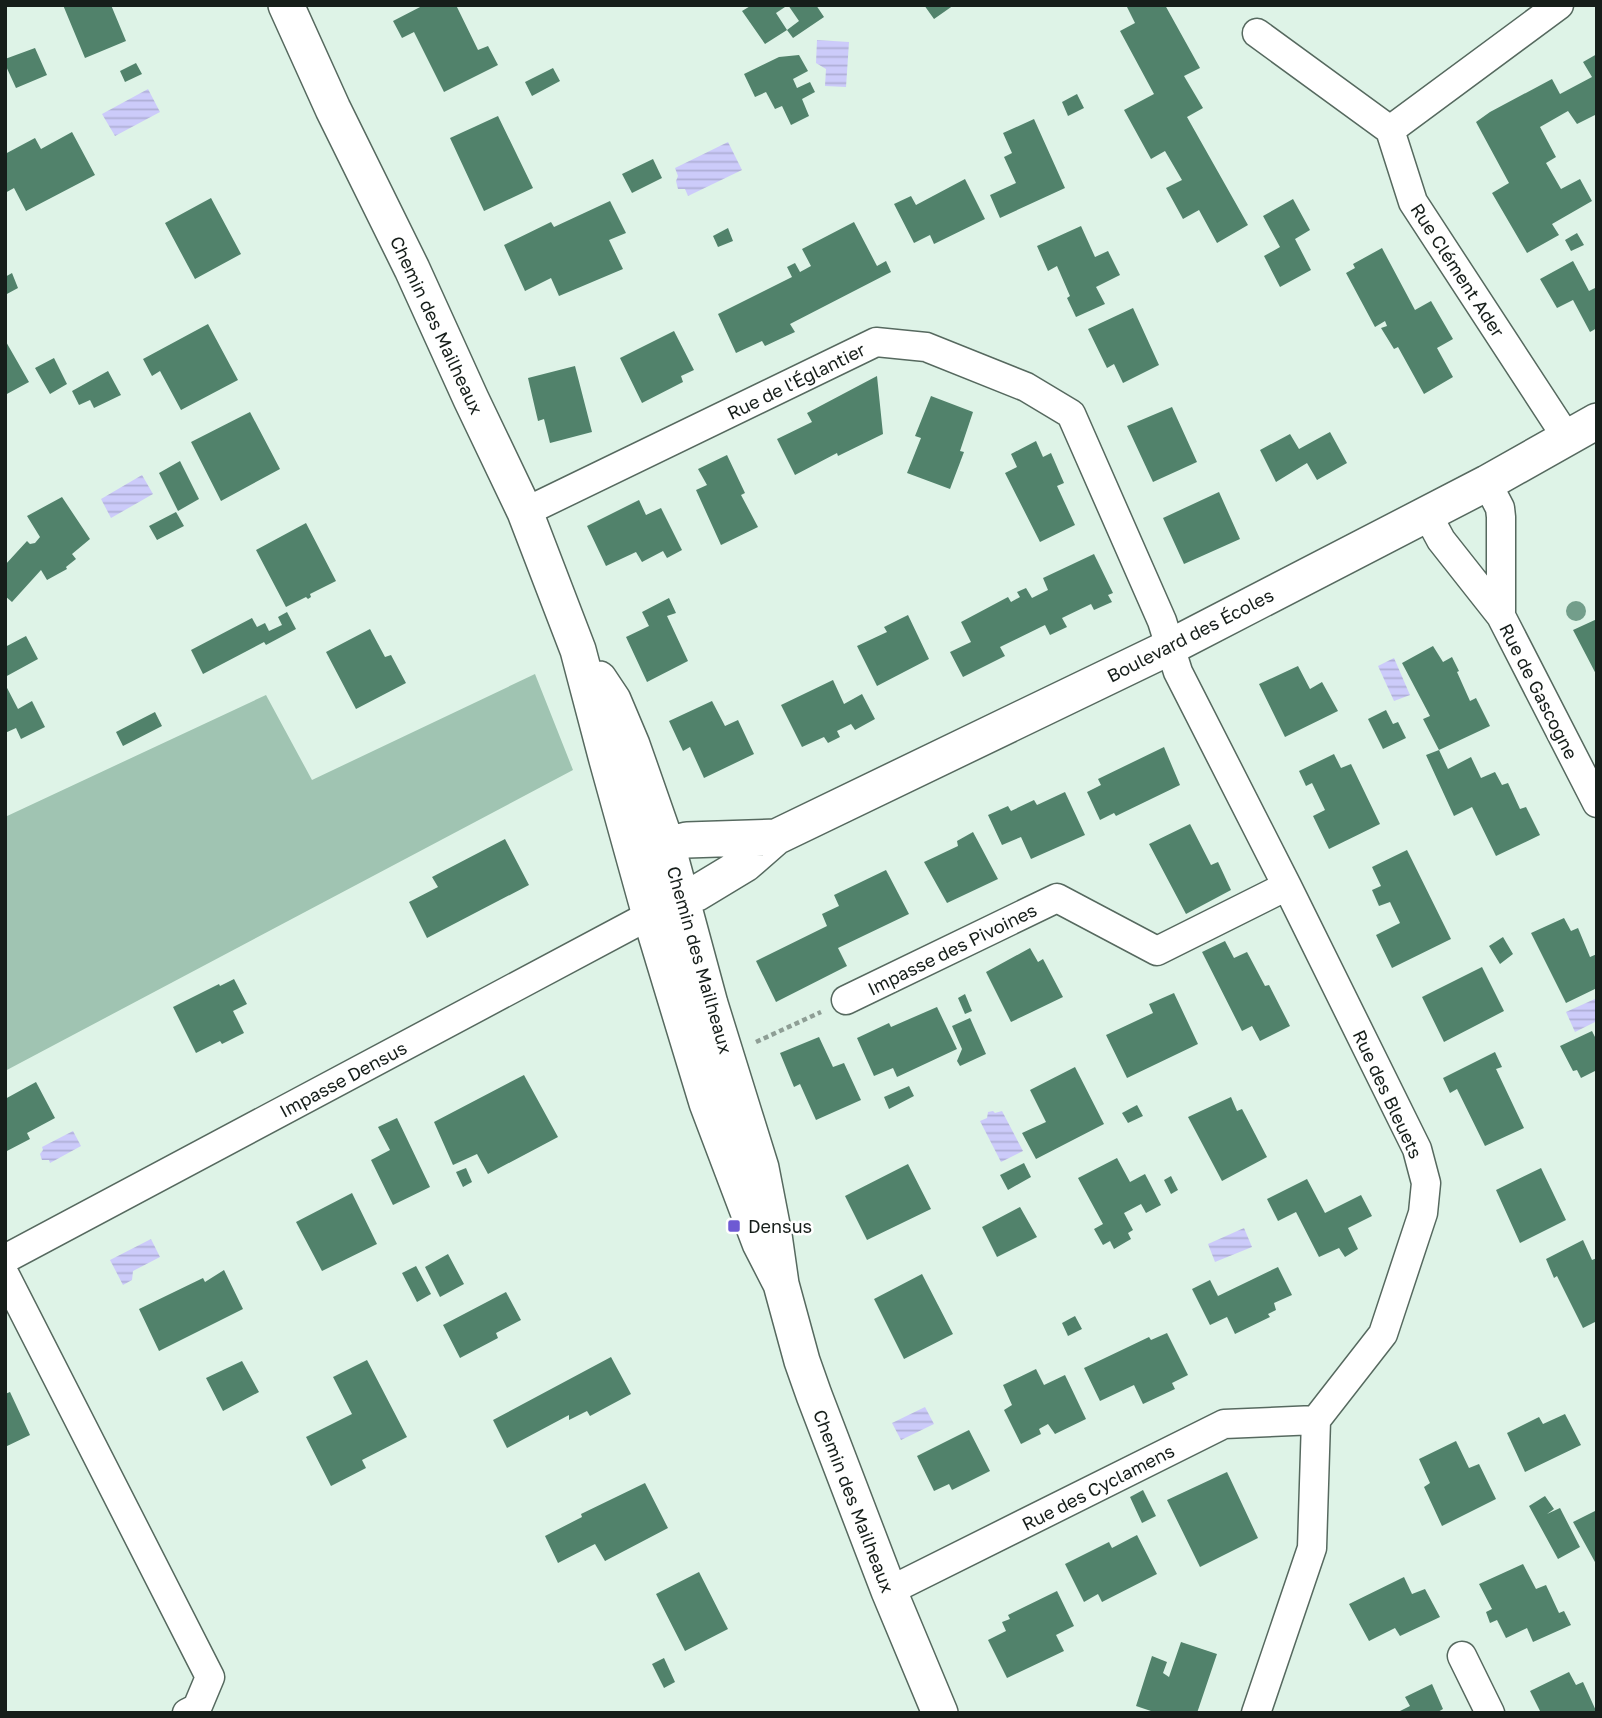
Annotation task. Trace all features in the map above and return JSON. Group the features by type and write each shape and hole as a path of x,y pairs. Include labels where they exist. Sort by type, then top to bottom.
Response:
{"street":[{"name":"Chemin des Mailheaux","path":"286,5 526,512 578,650 644,893 707,1103 747,1212 781,1284"},
{"path":"1258,33 1390,130 1559,5"},
{"name":"Rue Clément Ader","path":"1390,130 1413,202 1567,438"},
{"name":"Rue de l'Églantier","path":"526,512 876,342 926,347 1026,387 1071,414 1170,647"},
{"name":"Boulevard des Écoles","path":"682,899 744,864 776,836 1170,647 1427,514 1597,421"},
{"name":"Rue de Gascogne","path":"1487,482 1500,508 1501,517 1501,616"},
{"name":"Rue de Gascogne","path":"1427,514 1451,555 1501,616 1597,803"},
{"name":"Rue des Bleuets","path":"1170,647 1182,680 1417,1149 1426,1183 1423,1213 1383,1334 1316,1420"},
{"name":"Chemin des Mailheaux","path":"578,650 613,700 632,745 667,845 710,1004 761,1168 775,1235 781,1284 802,1361 889,1591 940,1713"},
{"name":"Boulevard des Écoles","path":"667,845 687,840 776,836"},
{"path":"667,845 644,893 682,899"},
{"name":"Impasse des Pivoines","path":"846,1000 1057,898 1157,951 1287,886"},
{"name":"Impasse Densus","path":"5,1259 644,893"},
{"path":"5,1275 210,1677 197,1709 187,1713"},
{"path":"1256,1713 1312,1548 1316,1420"},
{"name":"Rue des Cyclamens","path":"889,1591 1224,1424 1316,1420"},
{"path":"1462,1656 1490,1713"}],"path":[{"name":"Impasse des Pivoines","path":"727,1056 846,1000"}],"green space":[{"path":"535,674 573,770 5,1071 5,817 266,695 312,780"}],"water":[{"path":"817,40 849,42 846,87 825,86 826,69 816,63"},
{"path":"148,89 160,112 115,136 102,114"},
{"path":"728,142 742,170 688,196 685,189 678,189 675,168"},
{"path":"142,475 153,494 111,518 101,499"},
{"path":"1394,658 1410,695 1394,701 1378,666"},
{"path":"1597,998 1597,1021 1575,1032 1566,1012"},
{"path":"1002,1111 1023,1151 1001,1162 980,1121 987,1118 988,1112"},
{"path":"73,1131 81,1146 50,1163 49,1160 42,1160 42,1147"},
{"path":"1244,1228 1252,1247 1215,1262 1208,1244"},
{"path":"151,1239 160,1257 133,1271 132,1280 123,1285 110,1260"},
{"path":"925,1407 934,1424 901,1440 892,1423"}],"building":[{"path":"63,5 111,5 126,41 85,58"},
{"path":"424,5 456,5 478,50 488,46 498,65 444,92 414,32 402,38 393,21"},
{"path":"752,5 788,5 776,13 787,30 765,44 742,11"},
{"path":"788,5 816,5 824,17 793,38 787,30 799,21"},
{"path":"924,5 954,5 934,19"},
{"path":"1126,5 1165,5 1200,68 1184,76 1203,108 1187,117 1248,225 1217,243 1199,210 1183,219 1166,188 1182,180 1165,151 1151,159 1124,110 1154,94 1120,31 1135,23"},
{"path":"35,48 47,75 16,88 5,59"},
{"path":"1597,54 1597,114 1577,124 1568,111 1540,127 1556,157 1546,163 1561,189 1580,179 1592,201 1552,224 1559,235 1527,253 1492,193 1509,183 1476,122 1552,79 1560,94 1592,77 1583,62"},
{"path":"799,55 808,71 793,79 797,88 810,82 815,92 802,99 809,116 791,125 782,106 775,109 766,92 755,97 744,74 779,57"},
{"path":"136,63 142,74 125,82 120,71"},
{"path":"553,68 560,81 532,96 525,82"},
{"path":"1077,94 1084,108 1068,116 1062,102"},
{"path":"498,116 533,188 484,211 450,138"},
{"path":"1034,119 1065,188 1000,218 990,195 1016,183 1004,157 1012,153 1003,133"},
{"path":"72,132 95,175 26,211 14,188 5,193 5,154 35,138 41,149"},
{"path":"653,159 662,178 632,193 622,174"},
{"path":"965,179 985,219 934,244 930,235 914,243 894,204 911,196 916,205"},
{"path":"211,198 241,254 195,279 165,223"},
{"path":"1293,199 1310,230 1295,239 1311,270 1280,287 1264,256 1280,247 1263,216"},
{"path":"610,201 626,233 609,240 623,269 559,296 551,278 525,291 504,245 551,222 554,227"},
{"path":"854,222 877,266 886,261 891,272 790,324 795,332 765,346 762,341 736,353 718,314 792,277 787,267 795,263 800,272 811,266 802,249"},
{"path":"1081,226 1095,257 1108,251 1120,275 1096,287 1105,304 1076,317 1057,266 1048,271 1037,246"},
{"path":"728,228 733,241 718,247 713,236"},
{"path":"1577,233 1584,245 1571,251 1565,240"},
{"path":"1382,248 1415,310 1431,301 1453,339 1437,348 1453,377 1424,394 1398,347 1394,349 1381,328 1387,326 1385,321 1375,327 1346,273 1355,268 1353,264"},
{"path":"1573,261 1589,291 1597,287 1597,328 1590,332 1573,300 1557,308 1540,279"},
{"path":"12,273 18,288 5,295 5,277"},
{"path":"1133,308 1159,365 1123,383 1114,364 1107,368 1088,329"},
{"path":"208,324 238,380 181,410 160,371 152,376 143,359"},
{"path":"674,331 694,370 681,376 683,382 642,403 620,358"},
{"path":"5,340 29,382 5,395"},
{"path":"54,358 67,384 50,394 35,368"},
{"path":"575,366 592,432 550,443 544,419 538,421 528,378"},
{"path":"108,371 121,395 94,408 90,400 79,405 72,391"},
{"path":"877,376 883,434 838,456 837,453 795,475 777,439 812,422 807,413"},
{"path":"931,396 973,412 960,451 964,452 950,489 907,473 921,438 915,436"},
{"path":"1172,407 1197,462 1153,482 1127,426"},
{"path":"250,412 280,469 221,501 191,442"},
{"path":"1330,432 1347,463 1317,480 1307,463 1276,482 1260,450 1290,434 1299,449"},
{"path":"1036,441 1043,457 1051,453 1064,483 1057,486 1075,525 1040,542 1005,473 1017,467 1011,454"},
{"path":"727,455 745,493 741,495 758,527 721,545 696,490 707,485 698,469"},
{"path":"180,461 199,499 178,511 159,473"},
{"path":"1219,492 1240,539 1184,564 1163,518"},
{"path":"62,497 90,539 72,554 76,559 67,569 47,580 41,570 12,602 5,596 5,565 27,541 30,544 35,543 40,537 27,516"},
{"path":"639,500 646,515 661,508 682,550 667,558 663,551 642,562 636,552 606,566 587,526"},
{"path":"176,512 184,526 157,540 149,526"},
{"path":"306,523 336,581 310,594 308,599 306,597 286,607 256,550"},
{"path":"1094,554 1113,593 1108,595 1112,602 1094,610 1091,604 1062,618 1067,627 1050,635 1045,625 1000,647 1005,656 963,677 950,652 971,642 961,622 1008,597 1011,602 1020,597 1017,592 1026,588 1032,598 1048,590 1043,578"},
{"path":"669,598 676,613 667,616 688,661 647,682 626,637 649,626 642,612"},
{"path":"287,612 296,629 266,645 264,642 203,674 191,650 252,618 257,627 265,623 269,631 282,625 278,617"},
{"path":"908,615 929,659 877,686 857,646 887,632 884,627"},
{"path":"1597,619 1597,676 1573,630"},
{"path":"370,629 385,657 391,655 406,683 356,709 326,652"},
{"path":"26,636 38,659 5,677 5,647"},
{"path":"1433,646 1443,662 1452,657 1470,701 1476,698 1490,726 1439,750 1423,719 1430,716 1402,663"},
{"path":"1298,666 1310,689 1322,682 1338,711 1285,737 1259,684"},
{"path":"833,680 844,704 862,694 875,719 855,730 851,724 837,731 840,737 828,743 824,737 802,747 781,705"},
{"path":"5,684 18,709 32,701 45,727 21,739 16,728 5,733"},
{"path":"712,701 725,726 738,720 754,754 704,778 690,747 683,751 669,721"},
{"path":"1386,710 1393,724 1398,722 1406,738 1383,749 1368,719"},
{"path":"155,712 162,726 123,746 116,732"},
{"path":"1164,747 1180,785 1116,816 1114,813 1100,820 1087,792 1101,785 1098,779"},
{"path":"1439,750 1448,769 1471,757 1481,778 1495,772 1502,785 1508,783 1520,809 1526,807 1540,835 1496,856 1472,807 1454,816 1426,755"},
{"path":"1334,754 1341,768 1351,764 1380,824 1329,849 1313,816 1325,810 1312,783 1306,786 1299,771"},
{"path":"1065,792 1085,835 1031,859 1021,837 1002,845 988,815 1008,806 1011,811 1034,800 1037,805"},
{"path":"1190,824 1211,865 1218,862 1231,890 1186,914 1149,844"},
{"path":"973,832 998,879 947,903 924,862 958,846 957,841"},
{"path":"505,839 529,885 427,938 409,902 438,887 432,877"},
{"path":"1407,850 1451,939 1392,968 1376,935 1400,923 1390,902 1379,906 1372,890 1381,886 1372,867"},
{"path":"886,870 909,914 838,948 847,966 776,1002 756,961 827,926 822,914 839,906 834,895"},
{"path":"1564,918 1571,931 1578,928 1590,957 1597,954 1597,988 1566,1003 1531,933"},
{"path":"1503,937 1513,954 1500,964 1489,946"},
{"path":"1225,941 1234,958 1247,952 1265,986 1269,985 1290,1026 1260,1041 1252,1026 1242,1031 1202,952"},
{"path":"1030,948 1038,962 1043,959 1063,997 1011,1022 986,972"},
{"path":"1482,967 1504,1011 1444,1042 1422,997"},
{"path":"234,979 247,1004 233,1011 244,1033 196,1053 173,1007"},
{"path":"1174,993 1198,1044 1127,1078 1106,1035 1153,1013 1149,1004"},
{"path":"965,994 972,1011 965,1014 958,998"},
{"path":"937,1007 957,1049 897,1077 893,1068 874,1076 857,1038 889,1023 891,1027"},
{"path":"970,1018 986,1054 960,1066 957,1061 962,1049 952,1026"},
{"path":"1592,1031 1597,1041 1597,1070 1581,1078 1577,1070 1573,1071 1560,1046"},
{"path":"819,1037 833,1067 844,1063 861,1100 816,1120 800,1084 794,1087 780,1053"},
{"path":"1495,1052 1502,1067 1496,1069 1524,1128 1485,1146 1457,1089 1450,1093 1443,1078"},
{"path":"1075,1067 1104,1124 1036,1159 1022,1133 1046,1122 1030,1090"},
{"path":"524,1075 558,1137 488,1174 477,1154 453,1165 434,1122"},
{"path":"36,1082 55,1118 27,1133 30,1139 5,1152 5,1099"},
{"path":"909,1086 914,1096 889,1109 884,1097"},
{"path":"1231,1097 1237,1111 1242,1109 1267,1157 1222,1181 1188,1117"},
{"path":"1137,1105 1143,1116 1128,1123 1122,1113"},
{"path":"397,1118 430,1187 393,1205 371,1160 390,1150 378,1127"},
{"path":"1117,1158 1130,1182 1145,1174 1161,1205 1146,1213 1141,1204 1124,1213 1133,1230 1128,1233 1131,1239 1114,1249 1110,1241 1103,1245 1094,1229 1103,1224 1078,1178"},
{"path":"1024,1163 1031,1177 1008,1190 1000,1175"},
{"path":"908,1164 931,1209 867,1240 845,1196"},
{"path":"466,1168 472,1182 463,1187 456,1172"},
{"path":"1541,1168 1566,1220 1520,1243 1496,1190"},
{"path":"1171,1176 1178,1190 1171,1194 1164,1180"},
{"path":"1307,1179 1325,1213 1361,1195 1372,1216 1348,1228 1358,1249 1345,1257 1339,1248 1319,1257 1296,1212 1278,1221 1267,1199"},
{"path":"352,1193 377,1244 322,1271 296,1222"},
{"path":"1020,1207 1037,1237 997,1257 982,1227"},
{"path":"1583,1240 1592,1260 1597,1258 1597,1321 1583,1328 1546,1259"},
{"path":"448,1254 464,1284 440,1297 425,1267"},
{"path":"416,1266 431,1294 417,1302 402,1273"},
{"path":"1278,1267 1292,1295 1274,1303 1276,1310 1268,1314 1270,1317 1235,1334 1227,1317 1210,1325 1192,1289 1210,1280 1218,1296"},
{"path":"224,1270 243,1309 159,1351 139,1309 203,1278 205,1282"},
{"path":"922,1274 953,1334 904,1359 874,1299"},
{"path":"506,1292 521,1320 496,1333 498,1338 460,1358 443,1325"},
{"path":"1075,1316 1082,1329 1068,1336 1062,1323"},
{"path":"1167,1333 1188,1375 1172,1383 1175,1389 1143,1404 1134,1385 1100,1401 1084,1368 1149,1337 1151,1340"},
{"path":"611,1357 631,1394 590,1416 587,1411 569,1420 569,1415 507,1448 493,1420"},
{"path":"367,1360 407,1437 362,1460 366,1468 331,1486 306,1437 352,1414 333,1377"},
{"path":"242,1361 259,1392 223,1411 206,1378"},
{"path":"1036,1369 1044,1385 1065,1375 1086,1419 1055,1434 1048,1424 1039,1429 1041,1434 1021,1444 1004,1410 1012,1405 1003,1385"},
{"path":"10,1392 30,1435 5,1447 5,1394"},
{"path":"1565,1414 1581,1445 1525,1472 1507,1433 1539,1417 1543,1424"},
{"path":"969,1430 990,1471 952,1490 949,1484 934,1491 917,1456"},
{"path":"1456,1441 1469,1468 1479,1464 1496,1499 1442,1526 1424,1487 1430,1483 1419,1459"},
{"path":"1227,1472 1258,1538 1200,1567 1167,1500"},
{"path":"645,1483 668,1528 605,1561 595,1544 558,1563 545,1536 582,1517 581,1514"},
{"path":"1143,1490 1156,1516 1142,1523 1130,1497"},
{"path":"1545,1496 1554,1509 1547,1514 1560,1508 1580,1547 1558,1559 1529,1506"},
{"path":"1597,1510 1597,1561 1595,1562 1573,1522"},
{"path":"1137,1535 1157,1574 1102,1602 1098,1594 1084,1602 1065,1564 1109,1542 1112,1548"},
{"path":"1523,1564 1536,1589 1546,1585 1559,1613 1564,1611 1571,1625 1533,1642 1527,1628 1506,1638 1497,1620 1490,1623 1486,1612 1492,1609 1479,1584"},
{"path":"699,1572 728,1629 685,1651 656,1594"},
{"path":"1404,1577 1412,1594 1425,1589 1440,1617 1400,1636 1395,1628 1369,1641 1349,1604"},
{"path":"1057,1591 1074,1626 1056,1635 1064,1651 1007,1678 988,1640 1006,1631 1002,1622 1010,1619 1008,1615"},
{"path":"1181,1642 1217,1654 1197,1713 1157,1713 1136,1706 1152,1656 1167,1662 1163,1673 1169,1677"},
{"path":"664,1658 675,1682 664,1688 652,1664"},
{"path":"1569,1672 1576,1685 1583,1682 1597,1713 1541,1713 1530,1691"},
{"path":"1432,1684 1443,1709 1436,1713 1396,1713 1410,1706 1405,1697"}],"place":[{"name":"Densus","path":"734,1226"}]}
